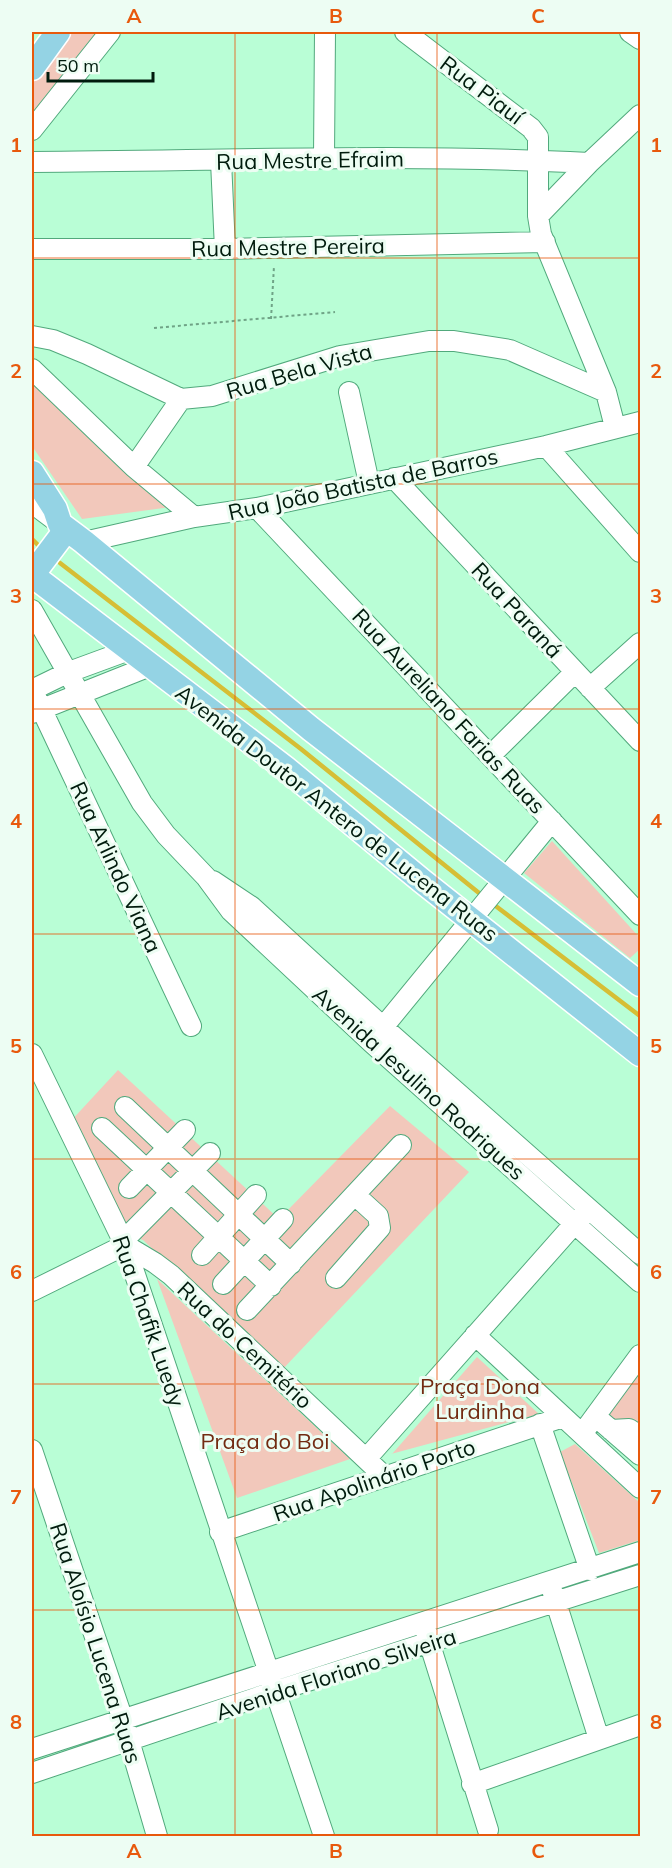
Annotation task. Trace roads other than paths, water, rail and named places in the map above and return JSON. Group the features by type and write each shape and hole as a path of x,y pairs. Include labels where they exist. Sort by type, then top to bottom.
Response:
{"main road":[{"path":"32,68 58,32"},
{"path":"32,473 70,532 311,729 504,880 638,978"},
{"path":"32,575 70,532"},
{"name":"Avenida Doutor Antero de Lucena Ruas","path":"32,575 285,768 640,1054"}],"street":[{"path":"32,130 110,32"},
{"path":"324,157 325,32"},
{"name":"Rua Piauí","path":"405,32 531,128 538,137 540,160 538,216 545,242 606,392 615,427"},
{"path":"630,32 640,39"},
{"path":"538,216 640,115"},
{"name":"Rua Mestre Efraim","path":"32,162 221,161 324,157 540,160 589,163"},
{"path":"221,161 225,249"},
{"name":"Rua Mestre Pereira","path":"32,249 225,249 545,242"},
{"path":"32,336 53,340 181,399 134,467"},
{"name":"Rua Bela Vista","path":"181,399 212,396 304,365 340,356 429,341 463,342 510,350 606,392"},
{"path":"32,369 134,467 194,517"},
{"path":"349,392 369,483"},
{"name":"Rua João Batista de Barros","path":"70,532 257,508 546,446 640,422"},
{"path":"546,446 640,552"},
{"name":"Rua Paraná","path":"394,478 640,741"},
{"path":"32,504 70,532"},
{"name":"Rua Aureliano Farias Ruas","path":"257,508 492,754 640,915"},
{"name":"Avenida Jesulino Rodrigues","path":"32,610 142,803 166,835 206,877 252,907 377,1034 582,1216 640,1282"},
{"path":"590,688 640,643"},
{"path":"32,689 69,672 129,650"},
{"path":"36,711 150,666"},
{"path":"492,754 574,673"},
{"name":"Rua Arlindo Viana","path":"32,689 36,711 191,1026"},
{"path":"377,1034 552,821"},
{"name":"Rua Chafik Luedy","path":"32,1054 124,1243 324,1836"},
{"path":"125,1107 291,1264"},
{"path":"102,1128 271,1286"},
{"path":"129,1188 185,1130"},
{"path":"247,1310 401,1145"},
{"path":"32,1291 124,1243 210,1153"},
{"path":"202,1255 256,1195"},
{"path":"336,1278 380,1228 378,1216 355,1195"},
{"path":"366,1459 582,1216"},
{"name":"Avenida Jesulino Rodrigues","path":"582,1216 640,1254"},
{"path":"223,1284 283,1219"},
{"name":"Rua do Cemitério","path":"124,1243 171,1275 385,1477"},
{"path":"475,1335 640,1488"},
{"path":"582,1434 640,1355"},
{"path":"595,1416 640,1455"},
{"name":"Rua Apolinário Porto","path":"220,1532 563,1417"},
{"path":"540,1424 590,1570"},
{"path":"611,1430 628,1429 640,1436"},
{"name":"Rua Aloísio Lucena Ruas","path":"32,1450 123,1720 157,1836"},
{"name":"Avenida Floriano Silveira","path":"32,1773 129,1741 424,1624 640,1552"},
{"name":"Avenida Floriano Silveira","path":"32,1749 123,1720 429,1644 640,1575"},
{"path":"550,1582 600,1739"},
{"path":"424,1624 488,1830"},
{"path":"472,1784 640,1725"}],"waterway":[{"path":"32,539 40,547"},
{"path":"60,563 301,749 479,893"},
{"path":"497,907 640,1016"}],"park label":[{"name":"Praça Dona Lurdinha","path":"480,1398"},
{"name":"Praça do Boi","path":"265,1441"}]}
